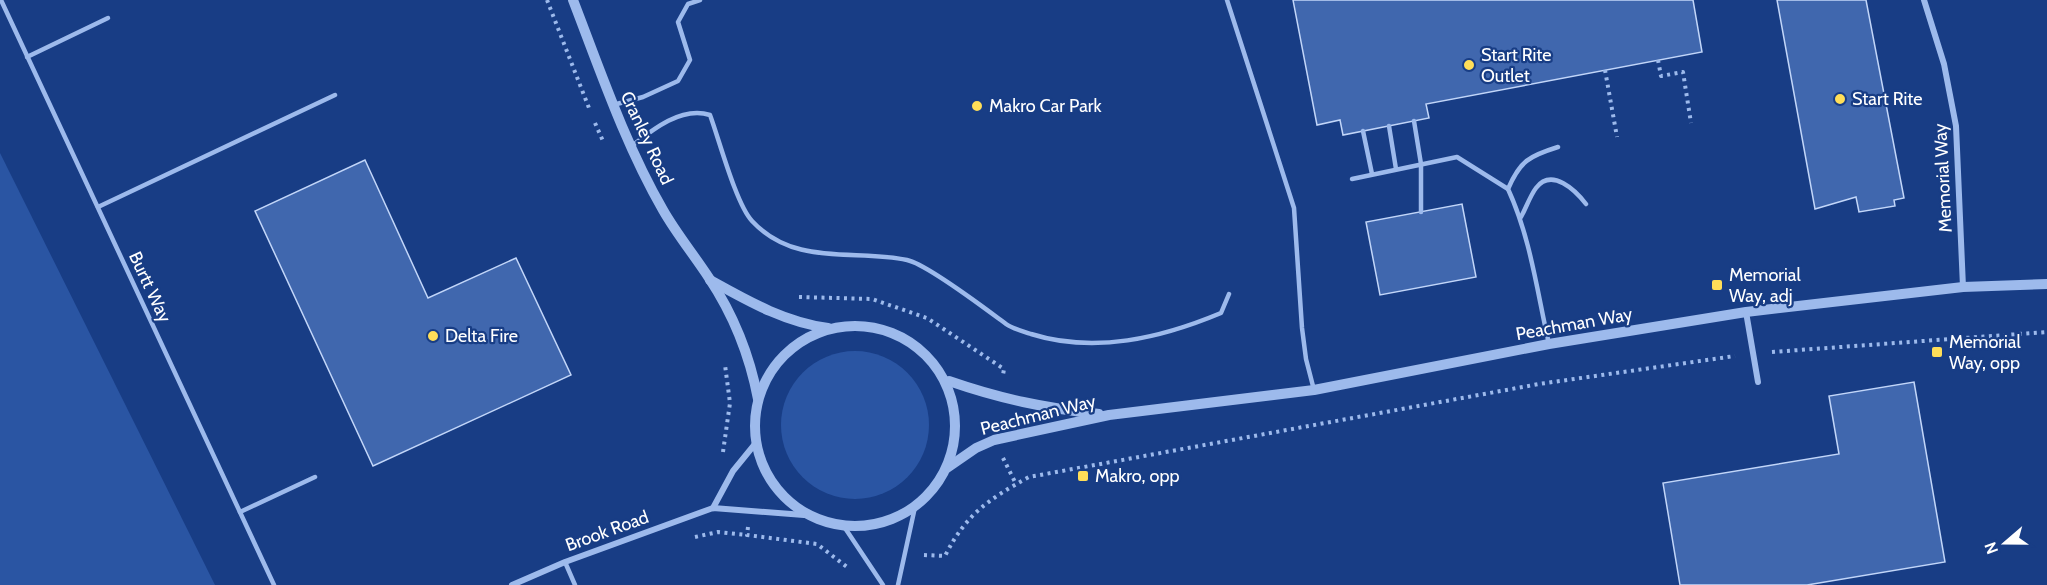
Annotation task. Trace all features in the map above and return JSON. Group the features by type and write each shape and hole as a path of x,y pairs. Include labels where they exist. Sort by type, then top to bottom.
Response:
{"street":[{"name":"Cranley Road","path":"573,0 613,105 662,209 710,279 744,346 752,366 758,400"},
{"name":"Memorial Way","path":"1924,0 1944,64 1956,126 1963,287"},
{"name":"Cranley Road","path":"710,279 764,310 828,328"},
{"name":"Peachman Way","path":"1108,415 1042,408 1000,399 949,381 921,350 894,334 865,326 828,328 802,341 775,366 758,400 755,444 762,465 773,484 786,500 804,515 843,525 862,526 899,516 915,507 946,468 976,448 994,440 1108,415 1314,390 1549,344 1746,312 1963,287 2047,284"},
{"path":"1746,312 1758,382"},
{"name":"Peachman Way","path":"946,468 954,444 955,423 949,381"},
{"path":"713,508 733,471 755,444"},
{"name":"Brook Road","path":"512,585 565,562 713,508 804,515"}],"lane":[{"name":"Burtt Way","path":"1,0 274,585"},
{"path":"613,105 643,97 678,81 690,60 678,22 688,4 700,0"},
{"path":"1227,0 1294,208 1302,328 1306,359 1314,390"},
{"path":"27,57 108,18"},
{"path":"98,207 335,95"},
{"path":"632,146 656,127 675,119 697,111 710,115 751,220 774,237 802,250 826,255 910,260 973,300 1009,327 1051,340 1090,344 1128,341 1164,333 1221,313 1229,294"},
{"path":"1414,121 1421,164 1421,212"},
{"path":"1389,126 1396,169"},
{"path":"1363,131 1372,174"},
{"path":"1508,189 1516,168 1534,154 1558,147"},
{"path":"1352,179 1457,157 1508,189 1521,217 1549,344"},
{"path":"1521,217 1537,186 1547,181 1563,182 1576,191 1586,204"},
{"path":"240,512 315,477"},
{"path":"898,585 915,507"},
{"path":"843,525 883,585"},
{"path":"565,562 575,585"}],"path":[{"path":"547,0 605,146"},
{"path":"1658,60 1661,76 1683,72 1691,123"},
{"path":"1605,70 1617,138"},
{"path":"786,317 797,297 872,299 927,318 1004,369 1000,399"},
{"path":"905,553 945,556 957,532 972,513 1029,477 1539,384 1754,353 2047,332"},
{"path":"733,471 722,455 730,403 723,354 744,346"},
{"path":"994,440 1016,484"},
{"path":"750,510 747,535 817,544 849,569 868,561"}],"shaded area":[{"path":"0,153 215,585 0,585"},
{"path":"855,351 883,356 896,363 907,373 917,384 924,397 929,425 924,453 917,466 907,477 896,487 883,494 855,499 827,494 814,487 803,477 793,466 786,453 781,425 786,397 793,384 803,373 814,363 827,356"}],"building":[{"name":"Start Rite Outlet","path":"1293,0 1693,0 1702,52 1426,104 1429,118 1343,135 1340,120 1317,125"},
{"name":"Start Rite","path":"1777,0 1866,0 1904,198 1894,200 1895,206 1859,212 1856,197 1815,209"},
{"name":"Delta Fire","path":"365,160 428,298 516,258 571,375 373,466 255,211"},
{"path":"1462,204 1476,277 1380,295 1366,222"},
{"path":"1914,382 1945,562 1807,585 1680,585 1663,483 1839,454 1829,396"}],"place":[{"name":"Start Rite Outlet","path":"1469,65"},
{"name":"Start Rite","path":"1840,99"},
{"name":"Makro Car Park","path":"977,106"},
{"name":"Memorial Way, adj","path":"1717,285"},
{"name":"Delta Fire","path":"433,336"},
{"name":"Memorial Way, opp","path":"1937,352"},
{"name":"Makro, opp","path":"1083,476"}]}
